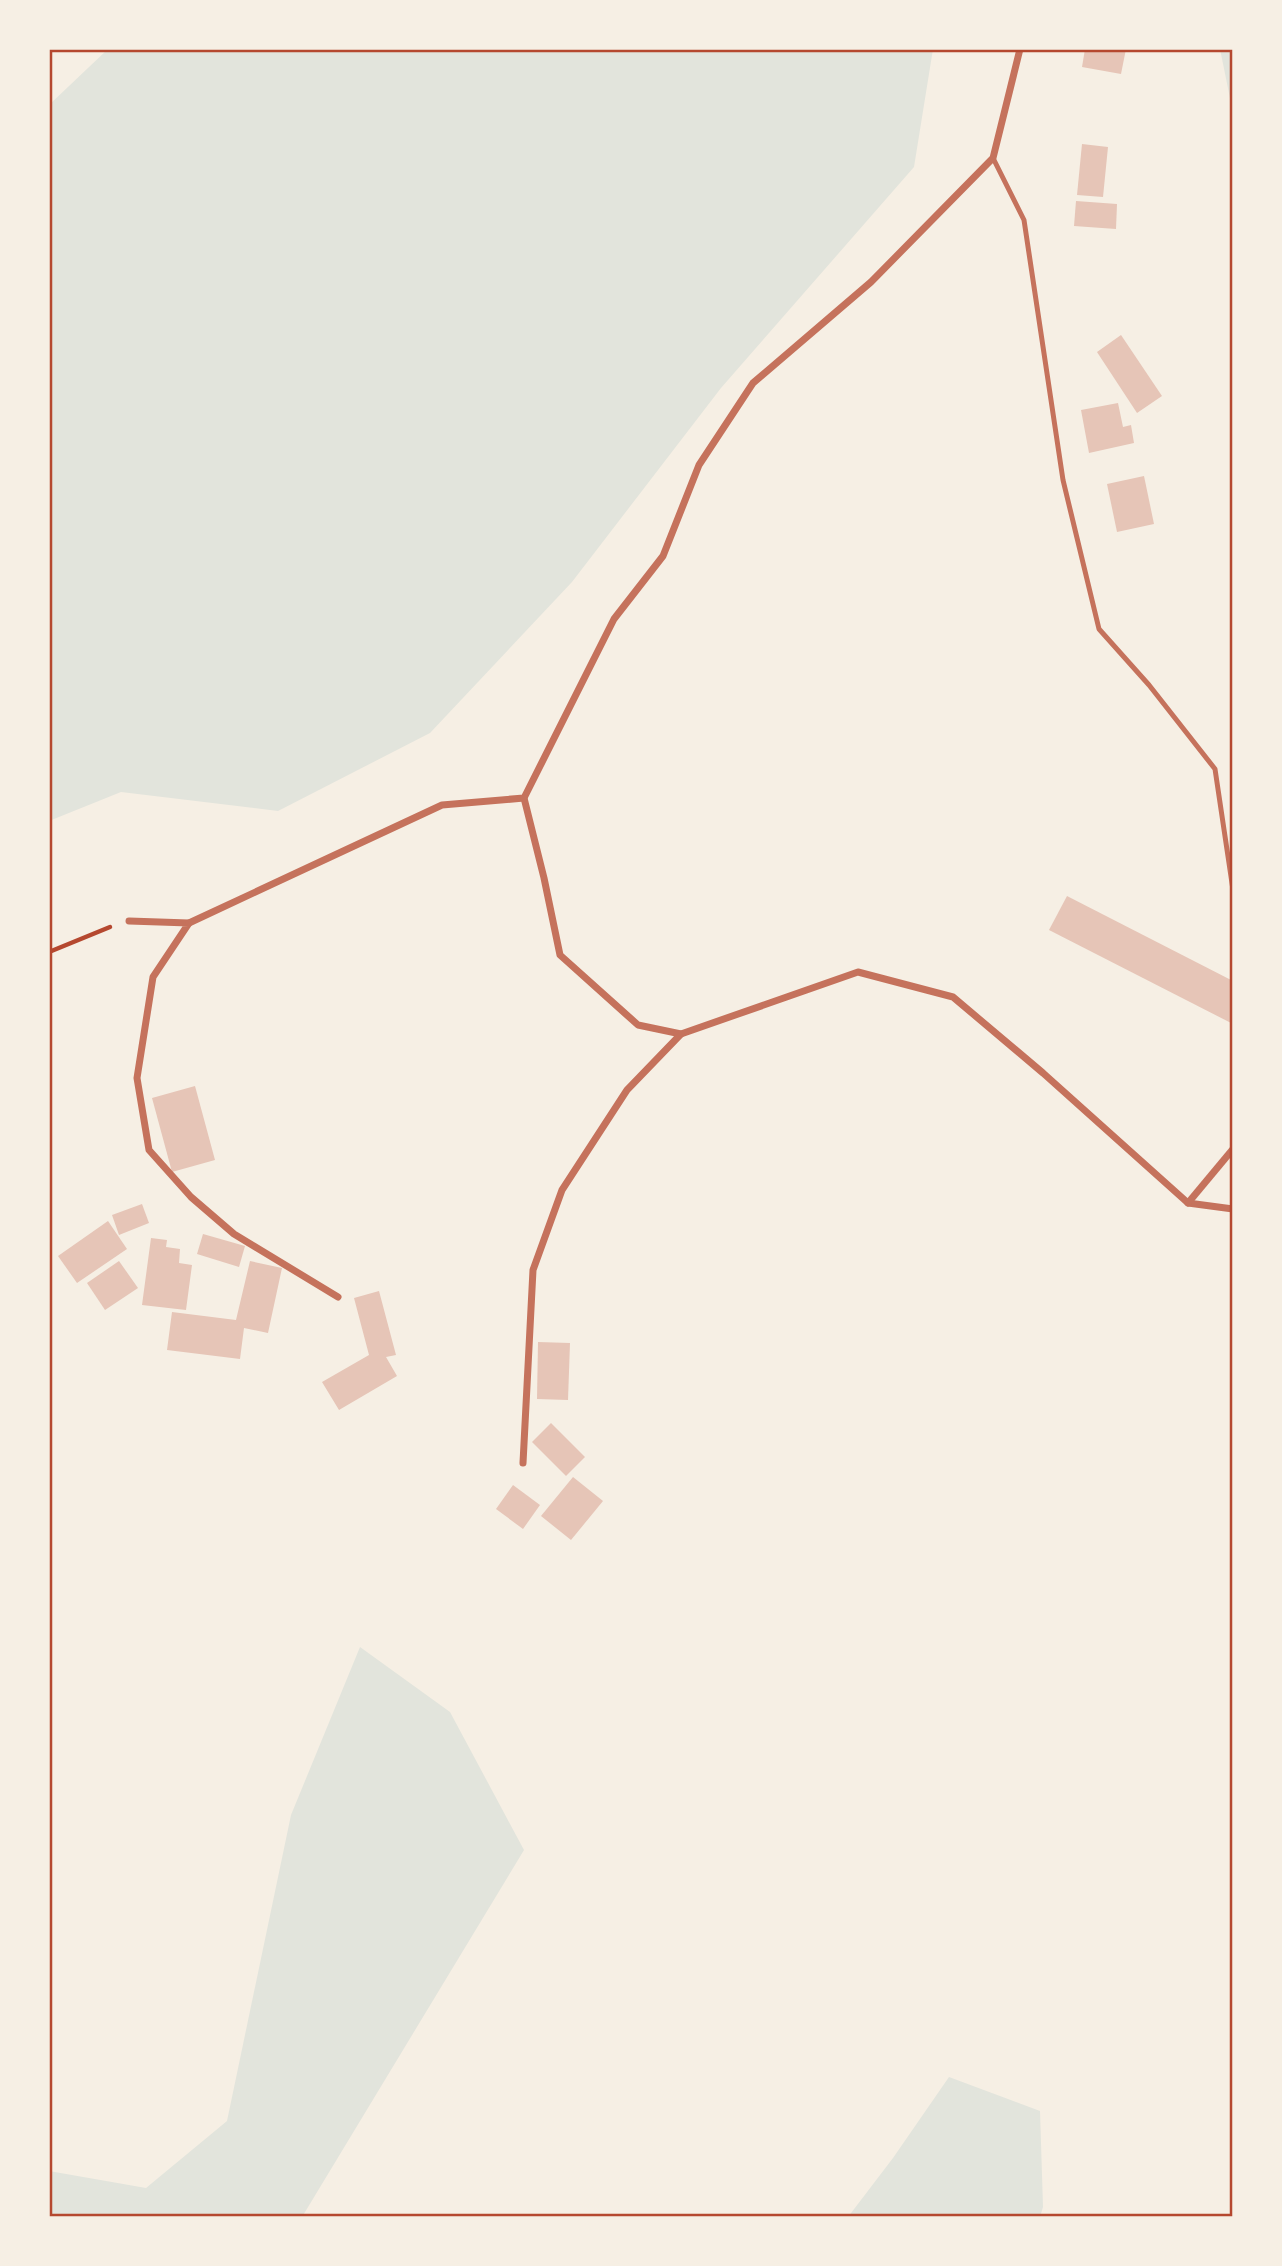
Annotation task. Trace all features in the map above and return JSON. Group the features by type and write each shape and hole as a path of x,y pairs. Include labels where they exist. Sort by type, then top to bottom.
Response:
{"street":[{"path":"681,1034 638,1025 560,955 524,798 614,620 663,556 699,465 753,383 871,282 993,159 1020,49"},
{"path":"129,921 189,923 442,805 524,798"},
{"path":"189,923 153,978 137,1078 149,1150 191,1197 234,1234 338,1297"},
{"path":"523,1463 533,1270 562,1190 627,1090 681,1034 858,972 953,997 1043,1073 1188,1203 1233,1209"},
{"path":"1188,1203 1233,1149"}],"lane":[{"path":"993,159 1024,220 1063,480 1099,629 1149,685 1215,769 1233,890"}],"path":[{"path":"49,952 129,921"}],"shaded area":[{"path":"108,49 933,49 914,167 721,388 572,582 430,733 278,811 121,792 49,821 49,105"},
{"path":"1220,49 1233,49 1233,113"},
{"path":"360,1647 450,1712 524,1850 302,2217 49,2217 49,2171 146,2188 227,2121 291,1815"},
{"path":"949,2077 1040,2111 1043,2207 1040,2217 848,2217 893,2158"}],"building":[{"path":"1085,49 1126,49 1121,74 1082,67"},
{"path":"1082,144 1108,147 1103,197 1077,195"},
{"path":"1076,201 1117,204 1116,229 1074,226"},
{"path":"1121,335 1162,396 1137,413 1097,352"},
{"path":"1118,403 1123,427 1131,425 1134,443 1089,453 1081,410"},
{"path":"1144,476 1154,524 1117,532 1107,484"},
{"path":"1067,896 1233,981 1233,1024 1049,930"},
{"path":"195,1086 215,1160 172,1172 152,1098"},
{"path":"142,1204 149,1223 119,1235 112,1215"},
{"path":"108,1221 127,1249 77,1283 58,1256"},
{"path":"203,1234 245,1246 239,1267 197,1254"},
{"path":"151,1238 167,1240 166,1247 180,1249 179,1263 192,1265 186,1310 142,1305"},
{"path":"119,1261 138,1288 105,1310 87,1283"},
{"path":"250,1261 282,1268 268,1333 244,1328 240,1359 167,1350 172,1312 236,1320"},
{"path":"379,1291 396,1355 386,1357 397,1376 339,1410 322,1382 369,1355 354,1298"},
{"path":"538,1342 570,1343 568,1400 537,1399"},
{"path":"551,1423 585,1457 566,1476 532,1442"},
{"path":"573,1477 603,1501 571,1540 541,1516"},
{"path":"513,1485 540,1505 523,1529 496,1509"}]}
